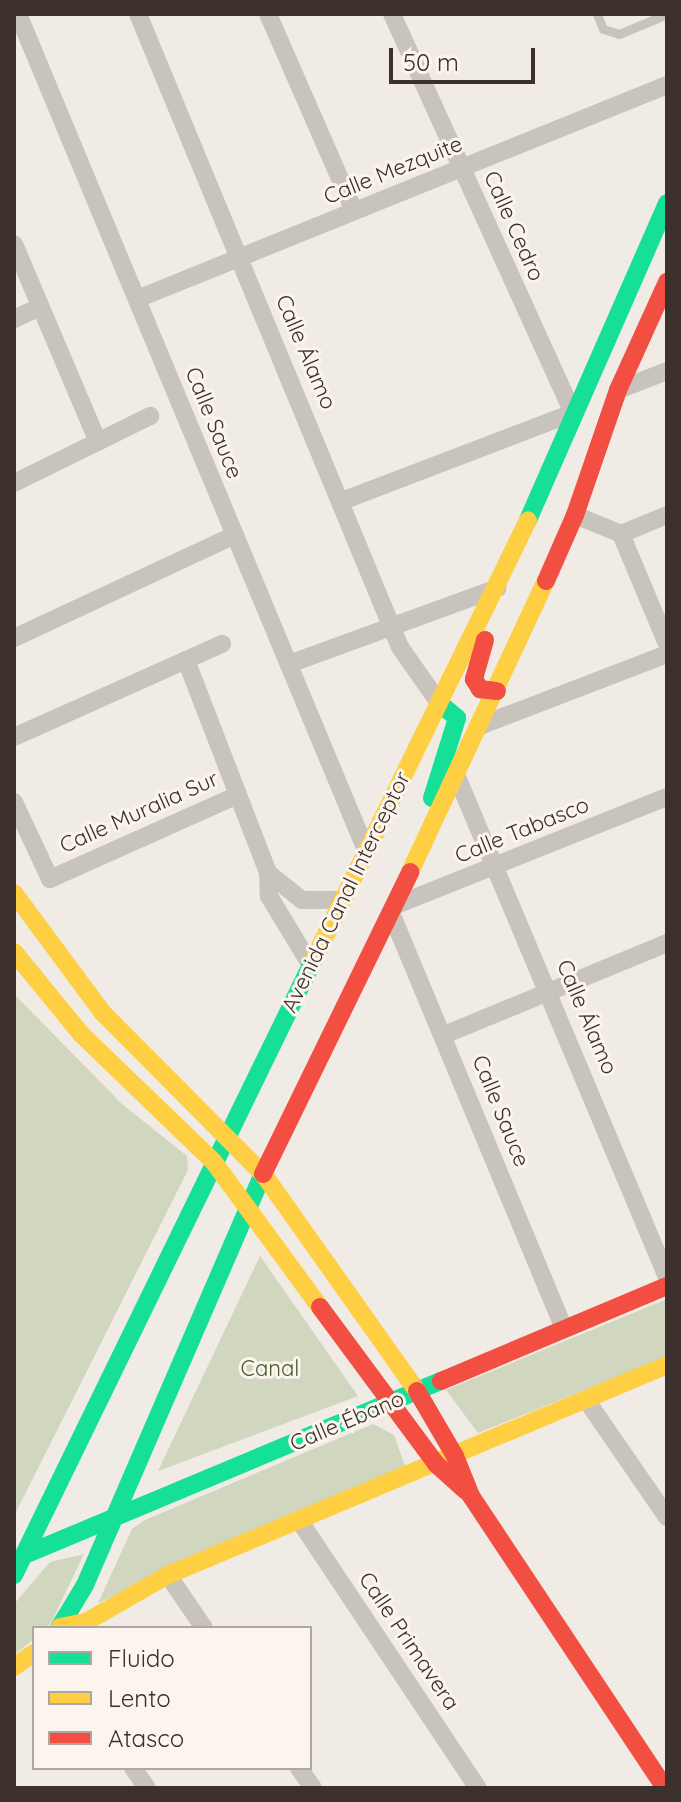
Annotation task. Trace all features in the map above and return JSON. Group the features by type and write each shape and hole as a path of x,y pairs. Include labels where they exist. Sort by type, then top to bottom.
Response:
{"main road":[{"name":"Avenida Canal Interceptor","path":"14,1575 27,1554 91,1408 498,588 667,203"},
{"path":"60,1626 85,1585 248,1204 482,725 575,515 618,390 667,282"},
{"path":"497,691 480,689 474,679 498,588"},
{"path":"421,851 457,718 439,703"},
{"path":"14,893 102,1012 227,1132 264,1175 417,1391 455,1456 471,1496 665,1788"},
{"path":"14,952 81,1034 213,1161 248,1204 436,1464 471,1496"},
{"name":"Calle Ébano","path":"27,1554 109,1523 667,1286"},
{"path":"64,1626 86,1622 168,1575 667,1365"},
{"path":"14,1667 32,1654"}],"street":[{"name":"Calle Sauce","path":"18,14 366,850"},
{"name":"Calle Álamo","path":"138,14 409,664 439,703"},
{"path":"268,14 354,211"},
{"name":"Calle Cedro","path":"392,14 573,413"},
{"name":"Calle Mezquite","path":"137,299 667,85"},
{"path":"14,244 98,442"},
{"path":"14,319 40,307"},
{"path":"618,390 667,371"},
{"path":"342,501 573,413"},
{"path":"14,483 150,416"},
{"path":"575,515 621,534 667,644"},
{"path":"621,534 667,515"},
{"path":"14,638 235,535"},
{"path":"289,664 498,588"},
{"path":"14,737 222,644"},
{"path":"482,725 667,654"},
{"name":"Calle Muralia Sur","path":"186,660 268,873 269,896 310,964"},
{"name":"Calle Álamo","path":"457,777 551,991 667,1277"},
{"name":"Calle Muralia Sur","path":"14,802 50,879 238,795"},
{"name":"Calle Tabasco","path":"393,910 667,797"},
{"path":"268,873 302,900 341,900"},
{"name":"Calle Sauce","path":"393,910 564,1328"},
{"path":"444,1035 667,943"},
{"path":"587,1401 667,1517"},
{"name":"Calle Primavera","path":"299,1520 478,1788"},
{"path":"168,1575 203,1626"},
{"path":"134,1770 147,1788"},
{"path":"300,1770 313,1788"}],"lane":[{"path":"597,14 608,34 619,34 667,14"}],"green space":[{"path":"14,994 122,1104 187,1156 188,1170 14,1516"},
{"name":"Canal","path":"260,1256 358,1396 158,1471"},
{"path":"667,1299 667,1357 478,1433 446,1390"},
{"path":"373,1424 394,1435 405,1466 98,1603 132,1529 145,1520"},
{"path":"84,1554 52,1621 48,1626 32,1626 32,1641 14,1655 14,1604 50,1562"}],"traffic: fast":[{"path":"528,520 667,203"},
{"path":"432,798 457,718 439,703"},
{"path":"14,1575 314,959"},
{"path":"60,1626 85,1585 263,1174"},
{"path":"27,1554 441,1381"}],"traffic: slow":[{"path":"314,959 528,520"},
{"path":"410,872 546,581"},
{"path":"14,893 102,1012 264,1175 417,1391"},
{"path":"14,952 81,1034 213,1161 320,1307"},
{"path":"65,1626 86,1622 168,1575 667,1365"},
{"path":"14,1667 32,1654"}],"traffic: jam":[{"path":"546,581 575,515 618,390 667,282"},
{"path":"485,640 474,679 480,689 497,691"},
{"path":"263,1174 410,872"},
{"path":"441,1381 667,1286"},
{"path":"320,1307 436,1464 466,1491"},
{"path":"417,1391 455,1456 471,1496 665,1788"}]}
